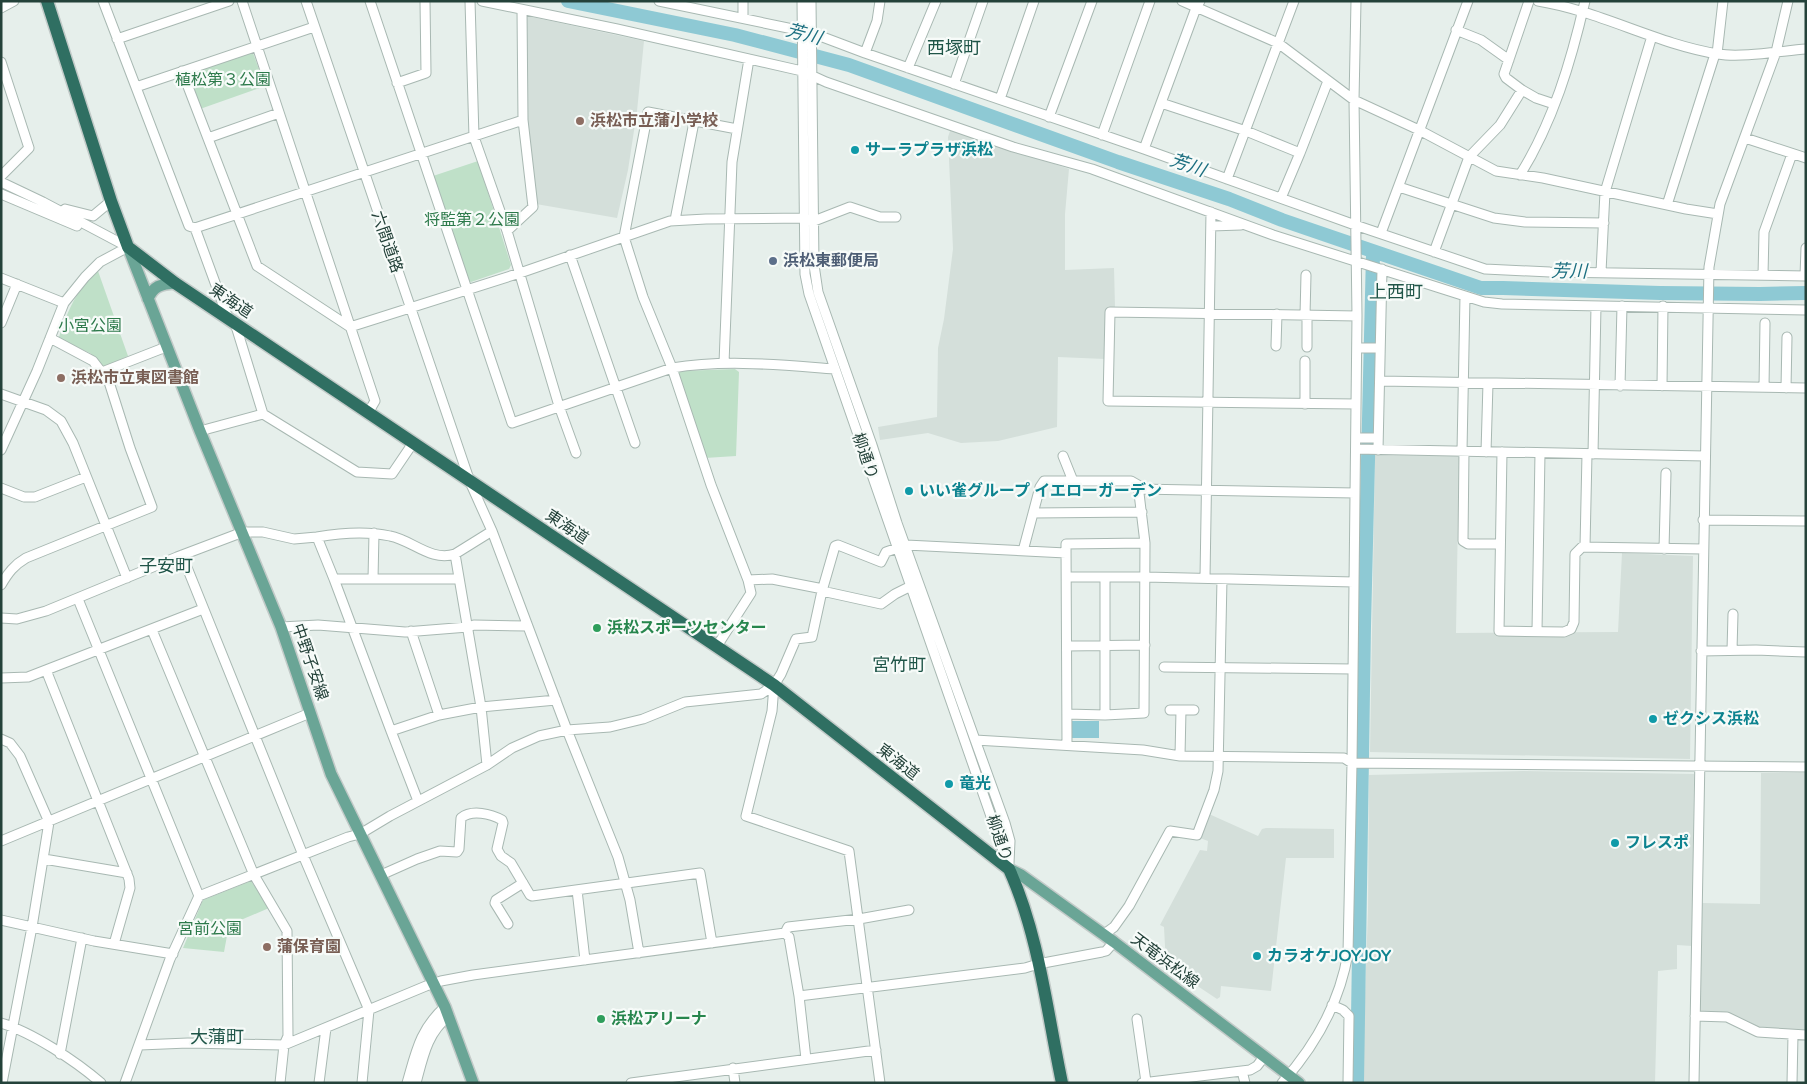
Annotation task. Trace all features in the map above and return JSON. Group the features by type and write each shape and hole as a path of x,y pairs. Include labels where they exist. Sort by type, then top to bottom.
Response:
{"highway":[{"path":"47,1 111,202 128,247"},
{"name":"東海道","path":"128,247 175,283 774,685 1009,869 1022,900 1038,964 1062,1083"}],"main road":[{"name":"中野子安線","path":"128,247 166,347 281,627 331,774 435,984 473,1083"},
{"path":"148,299 156,287 162,284 175,283"},
{"name":"天竜浜松線","path":"1009,869 1021,875 1114,942 1264,1057 1286,1079 1299,1083"}],"street":[{"path":"1,8 14,1"},
{"path":"102,1 189,226 195,228 523,120"},
{"path":"117,38 229,1"},
{"path":"242,1 376,401 368,413"},
{"name":"六間道路","path":"306,1 363,173 470,482 492,531 567,730 618,857 626,883 639,953"},
{"path":"370,1 512,423 672,368 744,362 835,369"},
{"path":"397,83 426,73 425,1"},
{"path":"470,1 474,137 507,231 559,406 576,453"},
{"path":"482,1 807,71 1013,147 1092,169 1246,225 1484,302 1596,306 1708,306 1806,310"},
{"path":"659,1 686,4 807,34 1144,149 1281,198 1356,228 1382,233 1486,269 1708,277 1805,276 1806,248"},
{"path":"742,1 743,18"},
{"path":"802,1 807,34"},
{"path":"807,34 811,1"},
{"path":"865,53 877,21 880,1"},
{"path":"908,68 936,1"},
{"path":"954,84 983,1"},
{"path":"1000,99 1034,1"},
{"path":"1049,117 1092,1"},
{"path":"1102,135 1150,1"},
{"path":"1182,1 1198,5 1278,43 1354,100 1419,130 1496,171 1543,178 1718,214"},
{"path":"1227,179 1294,1"},
{"path":"1286,1079 1319,1033 1332,1005 1348,953 1355,763 1353,669 1355,493 1360,438 1356,404 1361,348 1357,316 1359,262 1356,228 1354,100 1356,1"},
{"path":"1382,233 1468,1"},
{"path":"1529,1 1504,76 1536,98 1554,104"},
{"path":"1538,1 1583,12 1652,36 1716,54 1806,49"},
{"path":"1520,175 1538,144 1570,64 1586,1"},
{"path":"1667,205 1716,54 1723,1"},
{"path":"1694,1083 1708,277 1718,214 1776,52 1788,1"},
{"path":"1144,149 1198,5"},
{"path":"507,231 533,207 523,120 522,10"},
{"path":"136,87 314,27"},
{"path":"1456,30 1481,40 1509,60"},
{"name":"柳通り","path":"807,34 810,220 818,292 902,546 911,586 1009,869"},
{"path":"1601,272 1605,192 1652,36"},
{"path":"724,363 732,162 749,59"},
{"path":"1,63 29,148 1,176"},
{"path":"182,71 259,268 350,328"},
{"path":"1281,198 1328,81"},
{"path":"1434,252 1469,157 1500,125 1522,90"},
{"path":"1161,103 1246,131 1300,153"},
{"path":"717,646 751,593 748,580 711,485 672,368 643,297 624,237 648,112 737,129"},
{"path":"208,138 279,113"},
{"path":"675,220 694,122"},
{"path":"1745,138 1806,158"},
{"path":"1762,275 1764,232 1792,154"},
{"path":"1,182 128,247"},
{"path":"1399,187 1494,218 1525,222 1604,223"},
{"path":"1,194 128,247"},
{"path":"43,202 93,216 111,202"},
{"path":"350,328 675,220 730,218 810,220 850,207 880,217 896,217"},
{"path":"1205,578 1211,212"},
{"name":"柳通り","path":"810,220 805,274 806,284 835,369 975,740 1010,841 1009,869"},
{"path":"1211,226 1246,225"},
{"path":"195,228 232,320 263,414 357,472 392,474 413,443"},
{"path":"1,450 64,303 100,262 128,247"},
{"path":"570,255 635,443"},
{"path":"1376,450 1380,381 1378,348 1379,268"},
{"path":"1306,275 1307,347"},
{"path":"1,278 64,303"},
{"path":"1,323 17,284"},
{"path":"1465,296 1463,541 1468,544 1500,544"},
{"path":"1585,547 1594,385 1596,306"},
{"path":"1620,386 1622,306"},
{"path":"1662,386 1663,306"},
{"path":"1356,404 1108,400 1110,312 1357,316"},
{"path":"1276,314 1276,346"},
{"path":"1764,388 1765,323"},
{"path":"1786,388 1787,337"},
{"path":"1,585 10,570 26,558 152,507 108,382 102,372 93,361 50,338"},
{"path":"102,372 166,347"},
{"path":"1361,348 1378,348"},
{"path":"1305,361 1305,404"},
{"path":"1380,381 1806,388"},
{"path":"1486,452 1488,383"},
{"path":"1,394 46,410 61,421 73,443 127,578"},
{"path":"200,431 263,414"},
{"path":"1360,438 1377,438"},
{"path":"1359,449 1706,456"},
{"path":"1502,452 1499,631 1564,632 1571,629 1574,622 1575,554 1582,547 1703,549"},
{"path":"1537,631 1540,453"},
{"path":"1063,456 1073,481"},
{"path":"1664,549 1666,473"},
{"path":"1,488 24,497 35,497 86,477"},
{"path":"1023,551 1040,486 1044,481 1131,481 1138,485 1145,543 1144,713 1067,714"},
{"path":"1139,489 1355,493"},
{"path":"1033,513 1142,512"},
{"path":"1703,520 1806,521"},
{"path":"1,618 16,619 46,611 243,532 262,532 294,539 374,534 402,538 434,555 445,556 455,554 492,531"},
{"path":"373,579 374,534"},
{"path":"317,537 353,626 355,636 418,801"},
{"path":"1067,745 1066,544 1145,543"},
{"path":"125,1083 172,954 199,896 348,837 360,834 487,765 512,748 539,736 567,730 610,728 643,719 685,702 761,694 774,685 796,640 812,637 822,590 836,546 838,545 881,562 886,552 902,546 1066,553"},
{"path":"455,554 481,707 487,765"},
{"path":"182,555 302,855 369,1010 362,1083"},
{"path":"1067,577 1354,582"},
{"path":"1104,715 1105,577"},
{"path":"334,579 459,579"},
{"path":"748,580 772,579 881,604 911,586"},
{"path":"1103,934 1114,927 1129,906 1170,831 1197,835 1217,781 1222,579"},
{"path":"78,599 199,896"},
{"path":"1,678 28,677 203,609"},
{"path":"1732,650 1733,614"},
{"path":"281,627 353,626 411,631 474,625 527,626"},
{"path":"152,630 254,875 287,931 288,1036 284,1045 280,1083"},
{"path":"411,631 439,715"},
{"path":"1067,646 1145,645"},
{"path":"1701,651 1806,652"},
{"path":"1164,667 1353,669"},
{"path":"46,670 127,874 130,888 114,944"},
{"path":"774,685 772,710 746,816 849,851 880,1083"},
{"path":"391,731 439,715 481,707 556,700"},
{"path":"1170,710 1194,710"},
{"path":"1180,710 1180,756"},
{"path":"1,841 310,713"},
{"path":"1,739 10,743 20,756 49,822 32,927 2,1083"},
{"path":"975,740 1142,750 1180,756 1344,758 1355,763 1806,767"},
{"path":"381,875 440,851 457,852 459,849 461,818 466,814 485,814 502,820 497,849 501,856 511,863 532,896 700,873 712,943"},
{"path":"44,859 127,874"},
{"path":"508,924 495,902 523,883"},
{"path":"577,890 585,960"},
{"path":"785,933 788,927 859,919 909,910"},
{"path":"1,920 82,938 172,954"},
{"path":"140,1044 284,1045 440,981 785,933"},
{"path":"785,933 789,937 799,996 806,1058"},
{"path":"60,1054 82,938"},
{"path":"799,996 1025,968 1106,951 1114,942"},
{"path":"1332,1005 1343,1010 1349,1016 1348,1083"},
{"path":"407,1083 418,1044 424,1031 433,1017 447,1012"},
{"path":"416,1083 430,1038 447,1012"},
{"path":"1695,1016 1727,1017 1758,1032 1806,1035"},
{"path":"1137,1019 1146,1082"},
{"path":"1,1022 13,1026 60,1054 101,1083"},
{"path":"319,1083 326,1028"},
{"path":"1792,1083 1793,1035"},
{"path":"631,1083 876,1050"},
{"path":"1142,1083 1242,1071 1256,1067 1264,1057"},
{"path":"733,1068 735,1083"},
{"path":"1242,1071 1245,1083"}],"shaded area":[{"path":"527,16 644,41 637,111 628,170 617,218 536,204 529,156 524,70"},
{"path":"951,128 1069,169 1065,214 1065,270 1114,268 1115,307 1106,308 1105,359 1058,357 1057,427 998,441 961,443 928,433 880,440 878,427 937,417 938,348 944,319 953,249 948,137"},
{"path":"1375,455 1459,456 1456,633 1618,632 1622,553 1693,556 1690,759 1370,752"},
{"path":"1523,771 1694,774 1692,946 1677,945 1677,969 1658,971 1655,1083 1362,1083 1368,910 1369,775"},
{"path":"1761,773 1806,773 1806,1031 1765,1030 1700,1013 1702,903 1760,904"},
{"path":"1209,814 1258,836 1262,829 1266,828 1334,829 1334,858 1286,858 1271,991 1221,986 1220,997 1217,999 1166,965 1164,927 1160,925 1200,850 1207,851 1208,841 1200,838"}],"green space":[{"name":"植松第３公園","path":"250,50 253,53 265,86 200,109 188,75 190,72"},
{"name":"将監第２公園","path":"478,161 511,265 509,269 471,282 466,279 433,176"},
{"name":"小宮公園","path":"98,271 128,356 104,367 90,353 59,337 66,317 78,293"},
{"path":"735,369 739,372 736,456 705,458 677,374 680,371"},
{"name":"宮前公園","path":"251,881 269,908 229,925 224,952 183,948 203,900"}],"water":[{"path":"1071,721 1099,721 1099,738 1072,738"}],"waterway":[{"name":"芳川","path":"568,1 735,35 849,65 1118,162 1229,199 1282,220 1481,288 1660,293 1806,293"},
{"path":"1357,1083 1364,626 1373,254"}],"place":[{"name":"浜松市立蒲小学校","path":"580,121"},
{"name":"サーラプラザ浜松","path":"855,150"},
{"name":"浜松東郵便局","path":"773,261"},
{"name":"浜松市立東図書館","path":"61,378"},
{"name":"いい雀グループ イエローガーデン","path":"909,491"},
{"name":"浜松スポーツセンター","path":"597,628"},
{"name":"ゼクシス浜松","path":"1653,719"},
{"name":"竜光","path":"949,784"},
{"name":"フレスポ","path":"1615,843"},
{"name":"蒲保育園","path":"267,947"},
{"name":"カラオケJOYJOY","path":"1257,956"},
{"name":"浜松アリーナ","path":"601,1019"}],"district":[{"name":"西塚町","path":"954,48"},
{"name":"上西町","path":"1396,292"},
{"name":"子安町","path":"166,566"},
{"name":"宮竹町","path":"899,665"},
{"name":"大蒲町","path":"217,1037"}]}
